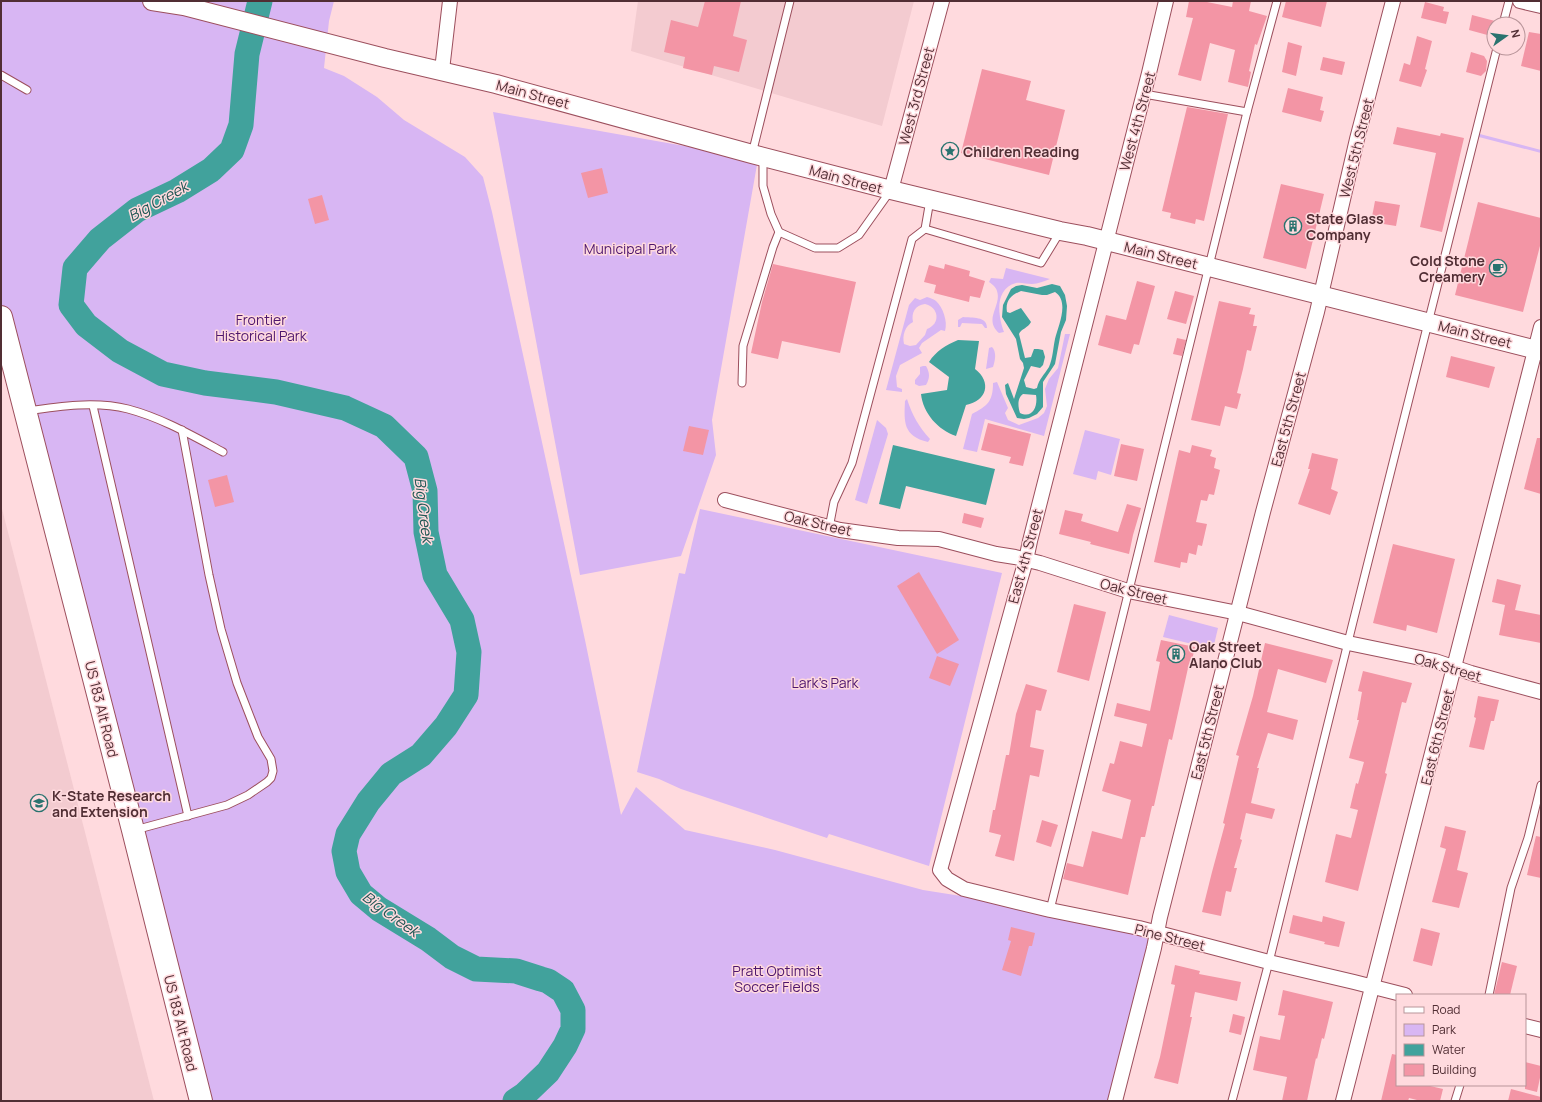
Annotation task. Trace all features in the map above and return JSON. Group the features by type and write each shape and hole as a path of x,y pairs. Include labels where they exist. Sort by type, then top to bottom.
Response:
{"highway":[{"name":"US 183 Alt Road","path":"1,317 201,1101"}],"street":[{"name":"Main Street","path":"152,1 184,6 442,70 757,156 930,200 1087,236 1538,350"},
{"path":"442,70 450,1"},
{"name":"West 3rd Street","path":"891,190 942,1"},
{"name":"West 4th Street","path":"1106,241 1144,94 1166,1"},
{"name":"West 5th Street","path":"1321,295 1357,139 1393,1"},
{"path":"1520,1 1541,6"},
{"name":"East 4th Street","path":"940,870 1014,598 1026,560 1106,241"},
{"name":"East 5th Street","path":"1116,1101 1164,902 1263,512 1321,295"},
{"name":"East 6th Street","path":"1343,1101 1538,350 1541,327"},
{"name":"Oak Street","path":"725,500 829,528 898,538 939,539 1026,560 1128,591 1238,613 1348,643 1436,661 1541,692"},
{"name":"Pine Street","path":"940,870 947,879 964,889 1050,910 1157,933 1401,994"},
{"path":"1526,1026 1541,1030"}],"lane":[{"path":"790,1 757,156 763,186 771,214 780,232 815,248 838,248 859,235 891,190"},
{"path":"1050,910 1128,591 1210,268 1247,112 1277,1"},
{"path":"1506,16 1509,1"},
{"path":"1232,1101 1269,962 1496,56"},
{"path":"1,75 27,90"},
{"path":"1144,94 1247,112"},
{"path":"829,528 834,502 852,463 912,239 925,230 930,200"},
{"path":"925,230 1041,263 1060,231"},
{"path":"742,383 743,346 773,247 780,232"},
{"path":"25,411 66,406 93,406 127,409 155,418 182,430 223,452"},
{"path":"93,406 188,816"},
{"path":"133,830 227,805 248,795 267,782 271,778 273,766 258,738 247,710 237,683 221,629 209,576 182,430"},
{"path":"1489,994 1511,888 1528,838 1541,785"},
{"path":"1455,1101 1460,1086"}],"shaded area":[{"path":"638,1 914,1 882,126 631,51"},
{"name":"K-State Research and Extension","path":"1,505 154,1101 1,1101"}],"green space":[{"name":"Frontier Historical Park","path":"1,1 334,1 329,21 324,68 344,76 377,97 404,120 465,157 483,177 492,212 585,640 621,815 636,787 685,830 775,850 923,890 1050,910 1157,933 1115,1101 200,1101 1,317"},
{"name":"Municipal Park","path":"493,112 758,159 712,420 716,455 681,556 580,575"},
{"path":"1476,133 1541,150 1541,153 1475,136"},
{"path":"1006,268 1050,279 1034,284 1016,283 1009,286 1004,291 1001,297 999,311 1004,332 999,333 993,323 998,297 997,291 989,282 991,278 1003,279"},
{"path":"927,297 939,304 945,319 945,331 941,330 922,343 919,348 922,353 900,365 896,376 897,387 902,389 902,392 886,390 909,305 915,298 920,300","holes":["925,304 930,306 935,312 935,323 932,327 927,329 925,335 916,345 910,346 904,344 903,337 908,326 913,322 914,310"]},
{"path":"963,317 978,318 985,321 987,328 985,328 982,324 962,323 960,327 958,327 958,320"},
{"path":"1065,334 1070,334 1044,436 985,419 977,452 963,449 972,414 988,403 992,395 993,383 997,382 1008,408 1005,413 1008,420 1019,425 1038,418 1044,413 1047,406 1045,389 1049,379 1058,368"},
{"path":"992,347 995,354 994,365 993,367 986,369 989,348"},
{"path":"926,366 929,373 929,378 926,385 919,386 915,384 915,380 920,374 920,367"},
{"path":"907,399 916,420 930,439 928,442 914,436 909,432 905,422 905,401"},
{"path":"877,420 886,428 888,434 867,504 855,500"},
{"path":"1085,430 1120,439 1111,475 1098,471 1096,480 1073,474"},
{"name":"Lark's Park","path":"700,509 1002,573 929,866 829,834 827,838 681,789 659,779 637,772 679,573 685,574"},
{"path":"1169,615 1218,628 1213,649 1163,637"}],"water":[{"path":"1052,284 1060,286 1065,295 1067,306 1066,320 1061,332 1055,364 1043,382 1043,407 1037,414 1024,419 1017,418 1006,394 1005,385 1008,383 1014,399 1024,368 1020,359 1016,339 1002,317 1003,305 1011,289 1016,286 1022,285 1037,288","holes":["1021,291 1042,295 1055,292 1062,302 1062,314 1050,364 1037,388 1034,389 1026,387 1024,380 1031,366 1040,368 1043,365 1045,357 1043,350 1034,349 1031,357 1025,358 1019,334 1031,322 1021,308 1010,313 1007,312 1008,302 1014,294","1023,394 1036,395 1035,407 1031,413 1025,414 1020,413 1019,411 1019,400"]},
{"path":"958,340 979,341 975,369 984,380 985,390 979,400 966,405 956,436 943,430 932,420 922,401 921,394 947,390 949,377 929,362 942,349"},
{"path":"893,445 995,469 986,505 906,486 900,509 879,504"}],"building":[{"path":"705,1 741,1 733,36 747,40 739,72 714,66 712,75 683,68 685,57 664,52 671,20 698,27"},
{"path":"1189,1 1202,1 1232,7 1233,1 1251,1 1249,11 1267,16 1257,45 1255,44 1249,71 1251,72 1248,87 1228,82 1235,50 1210,43 1201,81 1178,75 1193,18 1186,17"},
{"path":"1286,1 1327,1 1321,27 1282,17"},
{"path":"1425,2 1444,7 1443,11 1449,12 1446,24 1421,18"},
{"path":"1472,15 1486,19 1486,35 1469,30"},
{"path":"1529,32 1541,34 1541,71 1521,66 1523,56 1526,56 1526,45"},
{"path":"1417,36 1432,41 1425,69 1427,70 1421,87 1399,81 1404,63 1410,65"},
{"path":"1288,42 1302,46 1296,76 1282,72"},
{"path":"1471,52 1484,56 1487,61 1486,71 1481,76 1466,72"},
{"path":"1323,57 1345,62 1342,75 1320,70"},
{"path":"982,69 1031,81 1026,100 1065,110 1049,175 961,153"},
{"path":"1288,88 1323,97 1320,110 1324,111 1321,122 1282,112"},
{"path":"1187,107 1228,114 1204,221 1196,219 1195,224 1170,218 1171,213 1162,211"},
{"path":"1397,127 1440,136 1441,133 1464,138 1442,232 1420,227 1436,153 1393,144"},
{"path":"602,168 608,193 588,198 581,173"},
{"name":"State Glass Company","path":"1281,184 1324,194 1306,269 1263,258"},
{"path":"322,195 329,220 315,224 308,199"},
{"path":"1375,201 1400,205 1396,226 1371,222"},
{"name":"Cold Stone Creamery","path":"1478,202 1541,218 1541,242 1523,312 1455,295"},
{"path":"773,264 856,282 840,353 782,341 778,359 751,353 762,302"},
{"path":"945,264 970,271 969,276 985,281 980,298 970,296 969,302 934,293 936,285 924,282 929,265 944,269"},
{"path":"1137,281 1155,286 1139,345 1134,344 1131,354 1098,345 1106,315 1126,320"},
{"path":"1175,291 1194,296 1186,324 1167,319"},
{"path":"1219,301 1251,308 1249,314 1255,315 1253,326 1257,326 1251,351 1247,350 1237,393 1241,394 1237,409 1225,406 1220,426 1191,420"},
{"path":"1177,338 1186,340 1182,356 1173,354"},
{"path":"1451,356 1495,367 1489,388 1446,377"},
{"path":"988,423 1031,434 1023,466 1009,463 1011,457 981,450"},
{"path":"689,426 709,430 703,455 683,451"},
{"path":"1537,438 1541,438 1541,494 1524,489"},
{"path":"1121,444 1144,449 1137,481 1114,476"},
{"path":"1192,445 1212,450 1210,456 1216,458 1214,468 1220,470 1214,495 1209,494 1207,501 1201,500 1196,522 1207,524 1202,546 1198,545 1196,555 1189,553 1187,563 1181,562 1180,568 1154,562 1179,450 1190,453"},
{"path":"1312,453 1338,459 1331,489 1338,492 1330,515 1298,504 1310,469 1308,469"},
{"path":"227,475 234,502 215,507 208,480"},
{"path":"1127,504 1141,508 1129,554 1059,534 1065,510 1083,514 1081,521 1118,532"},
{"path":"964,513 984,518 981,528 962,523"},
{"path":"1393,544 1455,559 1437,633 1407,625 1406,631 1373,623"},
{"path":"919,572 959,640 937,654 897,586"},
{"path":"1497,579 1521,585 1515,610 1541,615 1541,643 1499,635 1505,605 1492,602"},
{"path":"1074,604 1106,612 1089,681 1057,672"},
{"path":"1161,640 1195,647 1190,669 1188,668 1172,740 1169,739 1154,806 1152,806 1145,837 1141,837 1128,895 1063,879 1067,863 1083,867 1092,831 1122,839 1131,800 1102,791 1110,763 1114,764 1120,741 1142,747 1147,724 1114,716 1117,703 1150,711 1160,662 1156,661"},
{"path":"1265,643 1333,660 1326,683 1278,669 1267,712 1298,720 1293,740 1268,733 1257,768 1259,768 1251,803 1275,809 1272,819 1246,813 1240,839 1242,840 1234,868 1237,868 1231,892 1226,891 1221,916 1202,912 1225,824 1223,823 1239,756 1236,755 1253,696"},
{"path":"937,656 959,664 950,686 929,678"},
{"path":"1363,671 1412,683 1406,703 1402,702 1385,773 1387,774 1358,891 1325,882 1336,834 1351,838 1358,810 1350,808 1356,783 1358,784 1364,762 1349,758 1359,720 1357,720 1362,692 1358,691"},
{"path":"1026,684 1047,690 1041,711 1036,710 1030,747 1044,750 1039,777 1030,775 1014,861 995,856 1001,835 989,832 1006,755 1009,755 1016,714"},
{"path":"1478,696 1499,700 1494,721 1491,721 1484,750 1469,747 1476,718 1474,717"},
{"path":"1042,820 1058,825 1051,847 1036,842"},
{"path":"1445,826 1466,831 1457,870 1468,873 1459,908 1432,902 1446,849 1440,847"},
{"path":"1536,836 1541,837 1541,878 1527,875"},
{"path":"1293,915 1322,922 1323,916 1345,922 1339,947 1289,933"},
{"path":"1011,927 1035,933 1032,946 1029,946 1021,976 1002,970 1011,941 1008,940"},
{"path":"1421,928 1440,933 1432,966 1413,961"},
{"path":"1502,962 1517,966 1510,994 1494,994"},
{"path":"1175,965 1200,971 1199,974 1241,982 1237,1001 1195,992 1190,1017 1192,1017 1178,1084 1154,1078 1160,1057 1175,985 1171,984"},
{"path":"1283,990 1333,1002 1324,1039 1322,1038 1317,1059 1316,1058 1307,1101 1282,1101 1287,1077 1253,1070 1260,1036 1280,1040 1285,1016 1278,1015"},
{"path":"1233,1014 1245,1017 1241,1035 1229,1032"},
{"path":"1392,1054 1396,1055 1396,1086 1430,1086 1443,1089 1440,1101 1421,1101 1409,1098 1408,1101 1381,1101"},
{"path":"1526,1062 1541,1066 1537,1092 1525,1089"},
{"path":"1511,1089 1541,1097 1541,1101 1508,1101"}],"waterway":[{"name":"Big Creek","path":"260,1 247,54 241,125 232,150 211,170 177,191 137,210 100,239 75,268 71,305 86,325 120,351 163,374 205,383 276,392 345,408 384,426 416,457 425,491 426,532 435,575 462,620 469,652 466,695 446,726 421,755 391,774 368,802 348,834 344,851 348,872 361,894 379,909 428,939 452,957 476,969 516,971 548,981 563,991 573,1010 573,1029 565,1046 548,1072 524,1095 515,1101"}],"place":[{"name":"Children Reading","path":"950,151"},
{"name":"State Glass Company","path":"1293,226"},
{"name":"Cold Stone Creamery","path":"1498,268"},
{"name":"Oak Street Alano Club","path":"1176,654"},
{"name":"K-State Research and Extension","path":"39,803"}],"park label":[{"name":"Pratt Optimist Soccer Fields","path":"777,978"}]}
